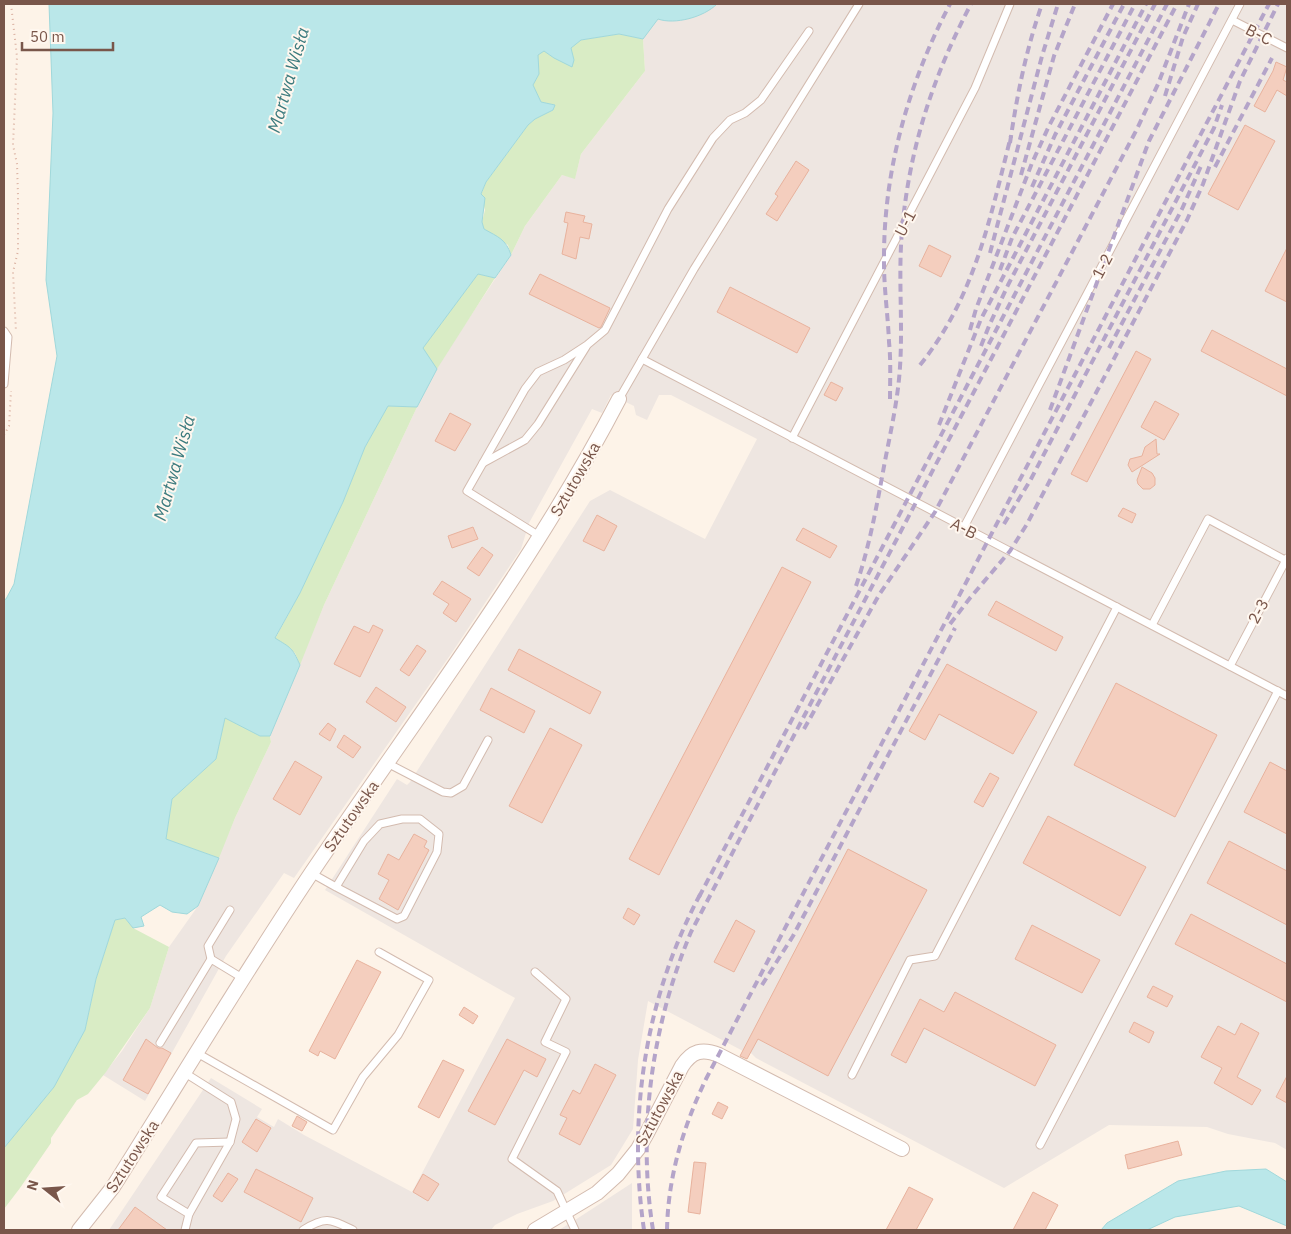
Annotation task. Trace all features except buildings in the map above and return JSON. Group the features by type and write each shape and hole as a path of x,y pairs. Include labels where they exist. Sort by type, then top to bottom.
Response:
{"street":[{"name":"Sztutowska","path":"79,1230 113,1187 311,874 492,612 541,537 582,470 620,399"},
{"name":"Sztutowska","path":"536,1230 566,1210 597,1193 618,1174 638,1149 682,1066 689,1056 698,1052 709,1051 719,1055 902,1149"}],"lane":[{"path":"620,399 694,269 859,4"},
{"name":"U-1","path":"792,438 975,88 1010,4"},
{"name":"1-2","path":"964,527 1240,4"},
{"name":"B-C","path":"1232,20 1287,48"},
{"path":"541,537 467,491 525,389 538,372 564,360 605,330 668,209 713,138 730,120 745,113 761,100 809,32"},
{"path":"4,331 8,337 7,386"},
{"path":"483,463 525,440 538,424 587,345"},
{"name":"A-B","path":"642,359 1287,696"},
{"path":"1152,625 1208,519 1286,558"},
{"name":"2-3","path":"1230,666 1286,558"},
{"path":"852,1075 910,960 935,956 1117,607"},
{"path":"1040,1144 1278,691"},
{"path":"387,763 443,792 451,793 463,786 488,740"},
{"path":"311,874 397,919 404,916 437,852 439,834 420,819 402,819 380,824 364,841 336,887"},
{"path":"160,1043 211,959 208,946 230,910"},
{"path":"197,1053 333,1130 363,1077 398,1035 429,980 379,952"},
{"path":"211,959 244,979"},
{"path":"535,972 566,1000 545,1042 566,1052 512,1159 557,1191 575,1230"},
{"path":"184,1073 231,1102 236,1119 230,1142 189,1214 185,1230"},
{"path":"189,1214 161,1197 196,1143 230,1142"},
{"path":"303,1230 317,1222 333,1220 353,1230"}],"path":[{"path":"11,4 18,57 13,145 17,164 18,196 18,250 13,272 13,302 17,338"},
{"path":"4,435 9,426 7,386"}],"shaded area":[{"path":"717,4 1287,4 1287,1150 1275,1143 1228,1134 1207,1127 1109,1125 1004,1188 756,1058 751,1051 744,1048 743,1051 648,1001 638,1060 633,1129 611,1165 553,1201 517,1214 495,1225 491,1230 109,1230 211,1078 262,1109 257,1117 274,1127 278,1119 304,1135 412,1192 515,998 325,890 397,779 407,785 410,782 590,501 610,490 705,539 757,439 671,395 659,395 647,420 636,415 634,406 611,395 602,413 592,409 529,523 521,549 451,654 294,878 284,873 226,956 145,1101 103,1075 122,1051 150,1008 169,947 198,906 235,818 271,742 270,736 324,605 417,407 442,359 511,255 525,226 562,175 575,178 581,154 645,71 643,39 658,19 714,7"},
{"path":"632,1183 632,1230 559,1230 572,1222"}],"green space":[{"path":"619,34 643,39 645,71 581,154 575,179 562,175 525,226 511,255 508,245 484,229 482,222 485,210 481,195 486,182 528,125 535,119 553,110 555,105 541,102 533,85 539,74 538,55 544,50 554,58 574,60 570,48 581,40"},
{"path":"478,274 495,278 437,369 422,349"},
{"path":"388,406 417,407 324,605 300,665 295,653 275,639 300,593 343,502 365,447"},
{"path":"225,717 260,736 270,736 271,742 235,818 219,858 166,839 172,799 216,759"},
{"path":"125,918 133,928 169,947 150,1008 106,1072 88,1094 77,1100 51,1138 51,1143 4,1209 4,1148 54,1087 85,1030 96,979 115,920"}],"water":[{"name":"Martwa Wisła","path":"49,4 717,4 705,13 689,19 665,21 658,19 643,39 619,34 581,40 571,48 574,60 572,67 544,51 538,55 539,74 533,85 541,102 555,105 553,110 535,119 528,125 486,182 481,194 485,198 482,222 484,229 504,242 511,255 495,278 478,274 423,348 437,369 417,407 388,406 365,447 343,502 300,593 275,638 290,648 300,665 270,736 260,736 225,718 216,759 172,799 166,839 219,858 198,906 187,914 172,912 160,905 141,917 144,926 133,928 125,918 115,920 96,979 85,1030 54,1087 4,1148 4,600 14,584 57,356 46,280 53,113"},
{"path":"1266,1169 1287,1182 1287,1226 1239,1206 1175,1217 1147,1230 1101,1230 1107,1223 1178,1181 1226,1171"}],"railway":[{"path":"890,399 890,356 884,263 888,195 893,162 910,97 935,34 950,4"},
{"path":"856,586 873,524 898,391 901,350 901,248 910,171 934,86 957,31 971,4"},
{"path":"1010,143 1031,38 1042,4"},
{"path":"990,253 1042,56 1058,4"},
{"path":"1021,175 1054,56 1075,4"},
{"path":"970,330 976,309 1032,163 1049,126 1113,4"},
{"path":"1032,187 1055,135 1124,4"},
{"path":"1000,270 1012,238 1135,4"},
{"path":"939,425 981,319 1146,4"},
{"path":"981,346 1008,285 1155,4"},
{"path":"699,897 1167,4"},
{"path":"653,1230 648,1192 647,1154 651,1078 666,1004 691,932 1177,4"},
{"path":"804,729 879,595 935,512 1137,129 1158,84 1189,4"},
{"path":"1165,96 1183,37 1198,4"},
{"path":"1050,410 1149,141 1219,4"},
{"path":"667,1230 670,1191 678,1153 690,1115 706,1079 1269,4"},
{"path":"950,624 1010,551 1027,524 1187,220 1203,184 1240,81 1278,4"},
{"path":"1215,167 1272,58"},
{"path":"1004,524 1031,479 1214,128 1222,105"},
{"path":"920,365 939,339 967,284 978,256 996,197 1011,136"},
{"path":"1109,348 1182,209 1201,166"},
{"path":"762,985 793,936 955,628"},
{"path":"644,1230 639,1186 638,1143 640,1099 646,1056 655,1013 667,971 683,930 702,891"}]}
